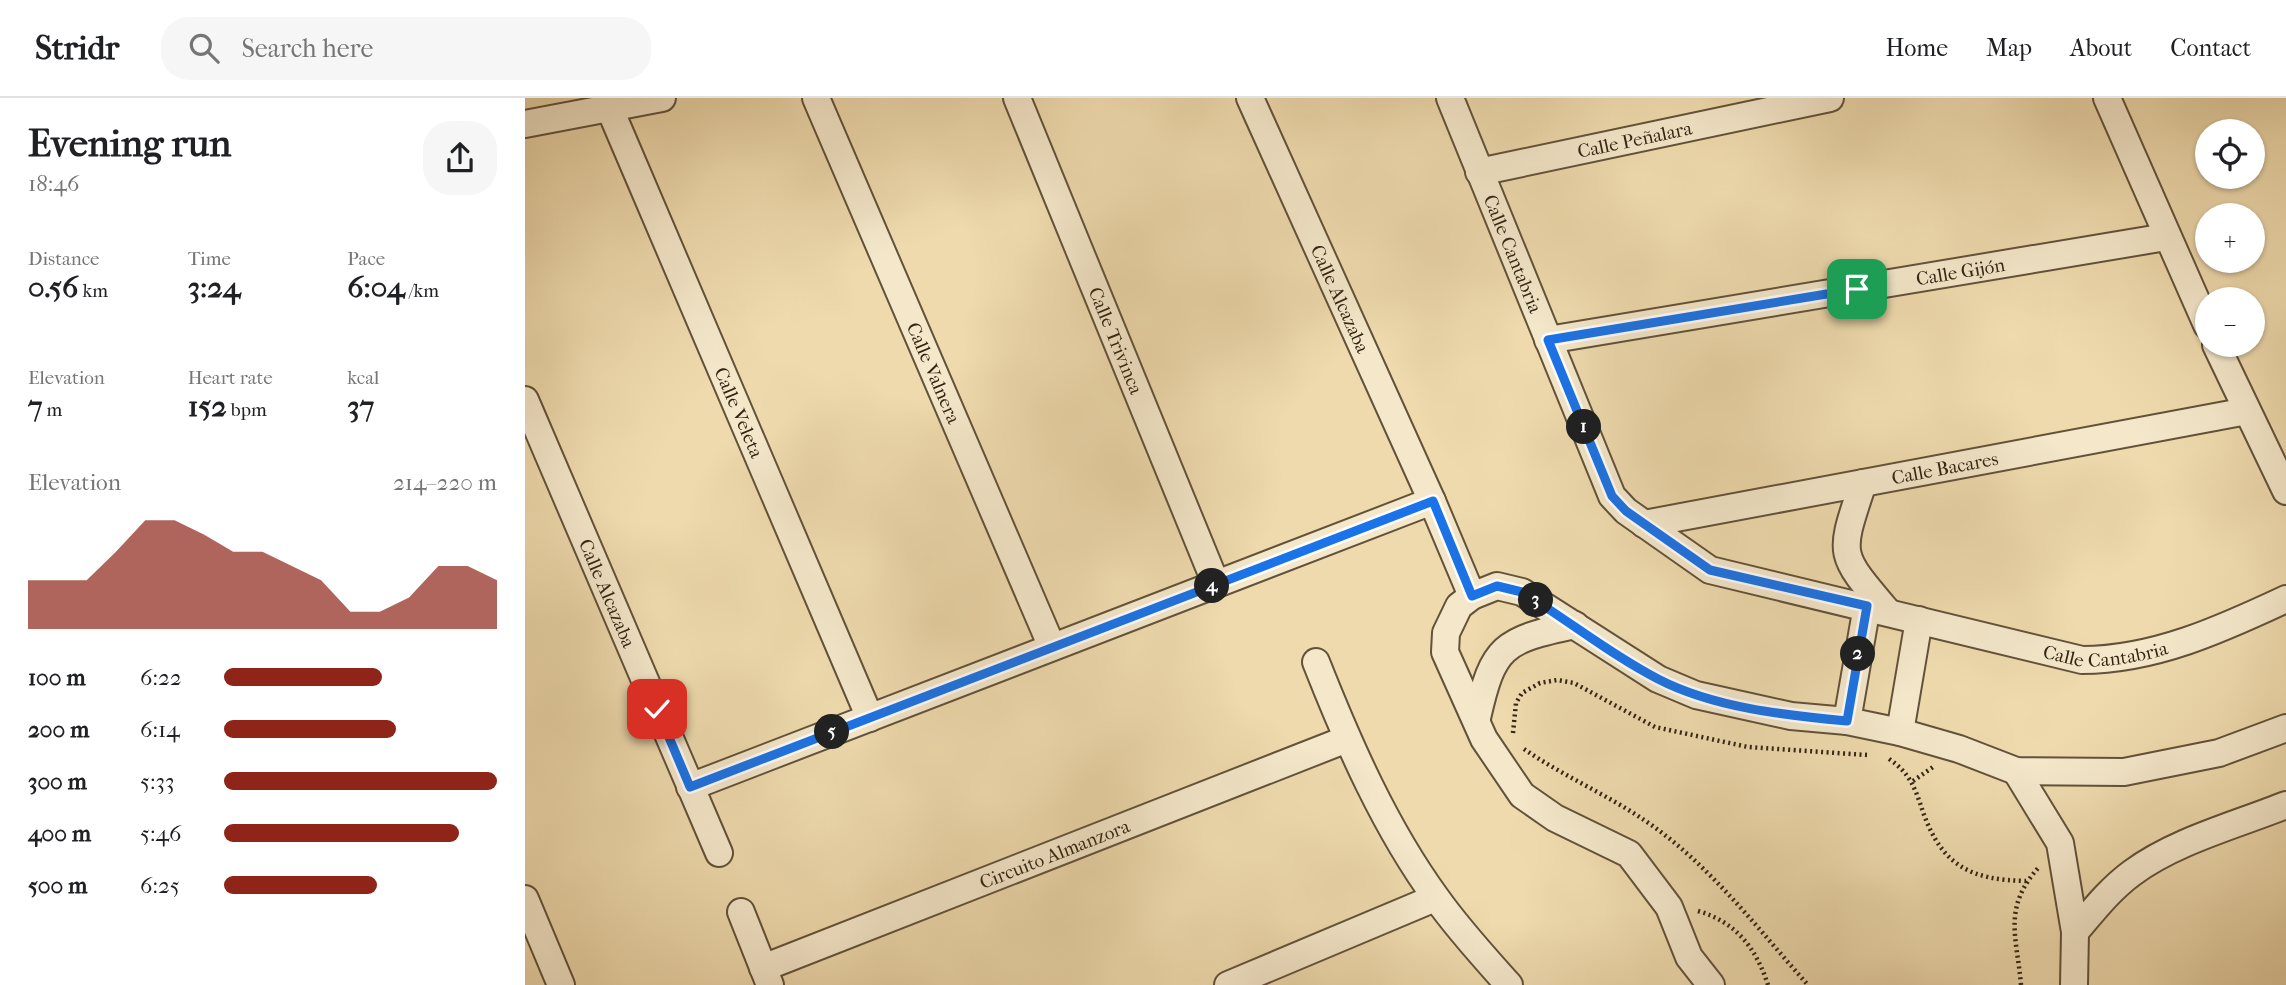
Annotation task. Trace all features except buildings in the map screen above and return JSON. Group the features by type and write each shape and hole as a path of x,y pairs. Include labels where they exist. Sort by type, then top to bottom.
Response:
{"street":[{"path":"525,124 662,98"},
{"name":"Calle Valnera","path":"815,98 1052,647"},
{"name":"Calle Trivinca","path":"1017,98 1216,584"},
{"name":"Calle Alcazaba","path":"1250,98 1433,501 1472,596"},
{"name":"Calle Cantabria","path":"1450,98 1612,496 1644,524 1710,570 1877,608 2082,660 2108,660 2193,641 2286,600"},
{"name":"Calle Peñalara","path":"1479,172 1830,98"},
{"path":"2107,98 2195,299"},
{"name":"Calle Veleta","path":"609,107 870,718"},
{"name":"Calle Gijón","path":"1548,340 2166,237"},
{"path":"2222,357 2286,491"},
{"name":"Calle Alcazaba","path":"525,400 719,853"},
{"name":"Calle Bacares","path":"1644,524 2247,411"},
{"path":"1847,721 1877,608 1850,566 1846,551 1845,535 1863,483"},
{"path":"690,787 1433,501"},
{"path":"1700,980 1669,907 1629,854 1555,818 1522,795 1491,751 1445,652 1446,633 1459,606 1472,596 1497,586 1522,592 1658,679 1696,695 1791,716 1847,721 1900,732 1959,749 2016,771 2124,772 2219,753 2286,727"},
{"path":"1900,732 1919,620"},
{"path":"1477,718 1487,671 1505,650 1527,635 1575,625"},
{"path":"1316,662 1347,738 1386,815 1435,898 1494,981"},
{"name":"Circuito Almanzora","path":"741,912 767,977 1347,738"},
{"path":"2016,771 2060,843 2075,932 2074,985"},
{"path":"2075,932 2103,898 2133,872 2174,850 2286,805"},
{"path":"1228,985 1435,898"},
{"path":"525,899 561,985"}],"path":[{"path":"1808,985 1723,890 1683,850 1647,822 1521,747 1513,733 1513,719 1522,693 1540,683 1557,680 1574,683 1655,727 1748,747 1888,758 1913,781 1925,816 1945,856 1971,874 2026,881 2012,924 2021,985"},
{"path":"1669,907 1715,916 1747,939 1760,961 1768,985"}],"route":[{"path":"657,709 690,787 1433,501 1472,596 1497,586 1522,592 1658,679 1696,695 1791,716 1847,721 1867,606 1710,570 1626,511 1612,496 1548,340 1857,289"}]}
